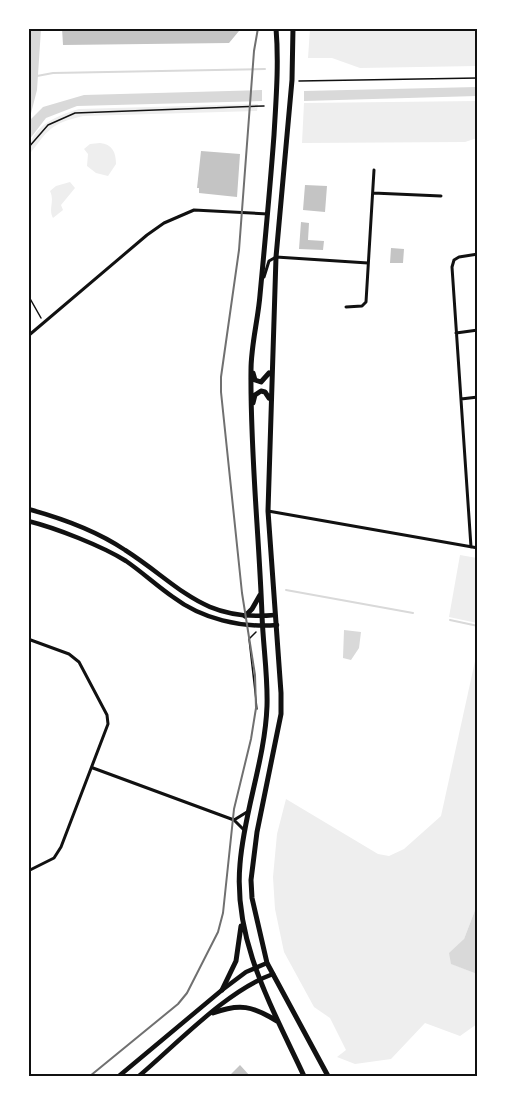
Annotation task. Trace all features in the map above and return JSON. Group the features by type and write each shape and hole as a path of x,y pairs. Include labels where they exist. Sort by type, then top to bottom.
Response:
{"main road":[{"path":"222,990 236,961 241,921 239,866 267,705 251,410 251,366 268,214 278,75 276,28"},
{"path":"293,28 292,80 276,257 270,400 268,511 281,693 280,714 257,832 251,880 256,919 267,963 328,1077"},
{"path":"251,366 255,381 258,382 266,378 271,367"},
{"path":"251,410 257,392 265,392 270,400"},
{"path":"28,509 50,515 115,544 202,603 226,613 245,616 275,615"},
{"path":"28,521 45,525 114,555 197,612 216,619 263,627 277,626"},
{"path":"245,616 257,602 262,591"},
{"path":"241,921 259,979 304,1077"},
{"path":"119,1077 222,990 246,972 267,963"},
{"path":"139,1077 213,1013 259,979 273,974"},
{"path":"213,1013 229,1007 246,1006 262,1011 278,1021"}],"street":[{"path":"346,307 365,304 374,170"},
{"path":"373,193 441,196"},
{"path":"28,336 164,223 194,210 268,214"},
{"path":"471,547 452,267 454,260 459,257 477,254"},
{"path":"261,284 269,261 276,257 368,263"},
{"path":"456,333 477,330"},
{"path":"461,399 477,397"},
{"path":"268,511 477,548"},
{"path":"28,639 69,654 79,662 103,708 108,724 62,847 54,858 28,872"},
{"path":"93,768 234,820 244,830"},
{"path":"234,820 247,812"}],"path":[{"path":"292,80 477,78"},
{"path":"28,148 48,125 75,113 264,106"},
{"path":"28,295 41,319"},
{"path":"249,639 257,709"}],"shaded area":[{"path":"29,28 41,29 37,90 29,121"},
{"path":"310,29 477,29 477,66 360,68 332,58 308,58"},
{"path":"477,87 477,96 304,101 304,91"},
{"path":"262,90 262,101 77,106 46,118 29,140 29,121 43,107 84,95"},
{"path":"477,101 477,138 465,142 302,143 304,103"},
{"path":"258,104 257,111 83,116 63,122 51,129 29,155 30,145 38,130 53,119 79,109"},
{"path":"100,143 113,149 115,156 116,164 108,176 96,173 87,166 88,154 84,149 90,144"},
{"path":"70,182 75,188 61,205 63,210 53,218 50,191 56,186"},
{"path":"460,555 477,558 477,623 449,617"},
{"path":"344,630 361,632 359,648 351,660 343,658"},
{"path":"477,652 477,905 452,964 477,974 477,1024 460,1036 425,1023 391,1059 355,1064 337,1057 346,1050 330,1018 314,1007 284,952 275,909 273,877 277,834 286,799 378,854 389,856 404,849 441,816"},
{"path":"477,905 478,974 451,964 449,953 464,939"}],"building":[{"path":"62,28 239,28 239,31 229,43 63,45"},
{"path":"201,151 240,154 237,197 199,193 199,188 197,188"},
{"path":"305,185 327,186 325,212 303,210"},
{"path":"301,222 309,223 308,240 324,241 323,250 299,249"},
{"path":"391,248 404,249 403,263 390,263"},
{"path":"240,1065 250,1076 229,1076"}],"waterway":[{"path":"37,76 53,73 265,69"},
{"path":"286,590 413,613"},
{"path":"450,620 478,626"}],"railway":[{"path":"90,1076 178,1004 187,993 218,932 223,913 234,809 256,708 255,675 242,593 221,377 239,250 254,51 258,28"}]}
